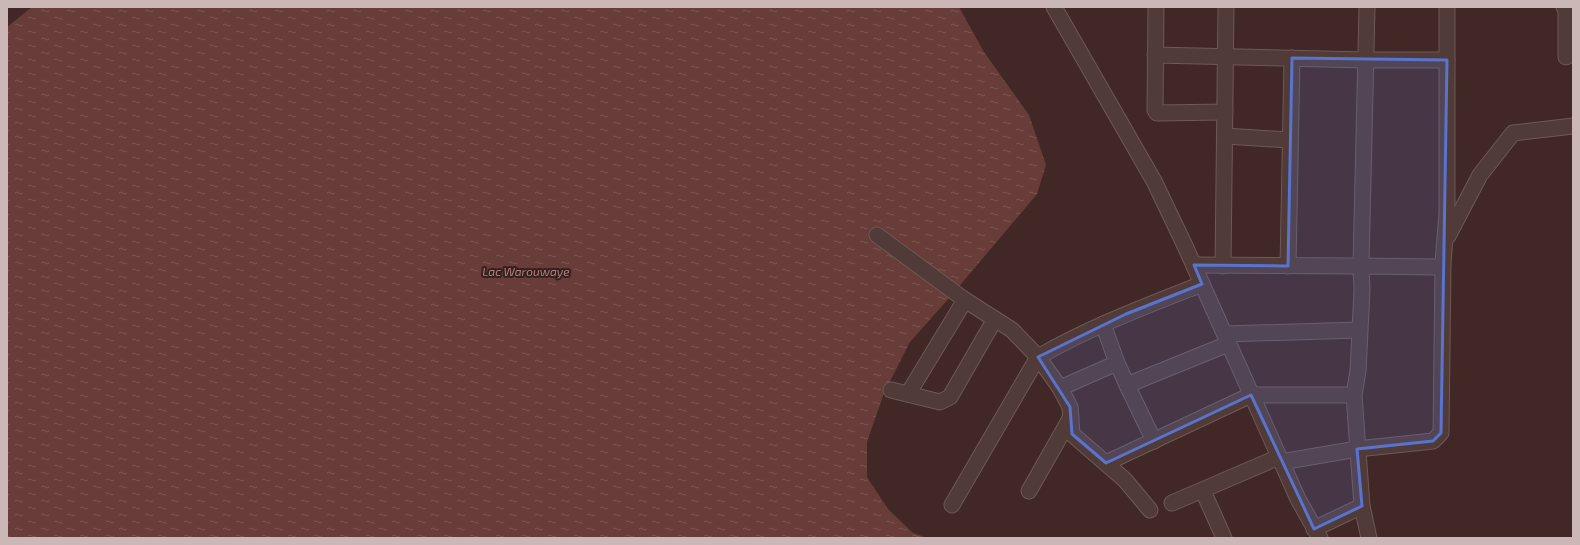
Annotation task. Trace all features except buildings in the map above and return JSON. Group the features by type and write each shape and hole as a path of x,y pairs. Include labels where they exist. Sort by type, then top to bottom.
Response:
{"street":[{"path":"1054,7 1154,181 1194,265 1298,499 1317,534 1362,506"},
{"path":"1156,7 1155,110 1157,113 1225,112"},
{"path":"1223,266 1226,7"},
{"path":"1367,7 1361,266 1362,290 1358,371 1354,395 1362,506 1369,538"},
{"path":"1172,503 1280,460 1357,449 1433,441 1441,433 1443,263 1446,241 1447,7"},
{"path":"1564,7 1566,8 1566,57"},
{"path":"1155,55 1366,60 1447,60"},
{"path":"1288,266 1292,58"},
{"path":"1446,241 1480,175 1513,133 1573,126"},
{"path":"1225,136 1290,140"},
{"path":"877,235 965,300 1012,330 1038,357 1060,388 1070,407 1072,434 1126,480 1150,510"},
{"path":"1194,265 1437,267 1443,263"},
{"path":"952,505 1038,357 1066,341 1103,324 1202,284"},
{"path":"908,394 965,300"},
{"path":"891,390 940,402 950,397 995,319"},
{"path":"1103,324 1117,363 1154,441"},
{"path":"1127,385 1227,339 1359,330"},
{"path":"1060,388 1117,363"},
{"path":"1106,463 1251,395 1354,395"},
{"path":"1029,491 1071,417"},
{"path":"1203,491 1224,538"}],"highlighted area":[{"path":"1292,58 1447,60 1441,433 1433,441 1357,449 1362,506 1314,529 1251,395 1106,463 1072,434 1070,407 1038,357 1126,314 1202,284 1194,265 1288,266"}],"water":[{"name":"Lac Warouwaye","path":"32,7 959,7 984,52 1029,115 1046,165 1037,194 910,342 884,393 867,442 867,477 888,509 913,533 928,538 7,538 7,27"}]}
